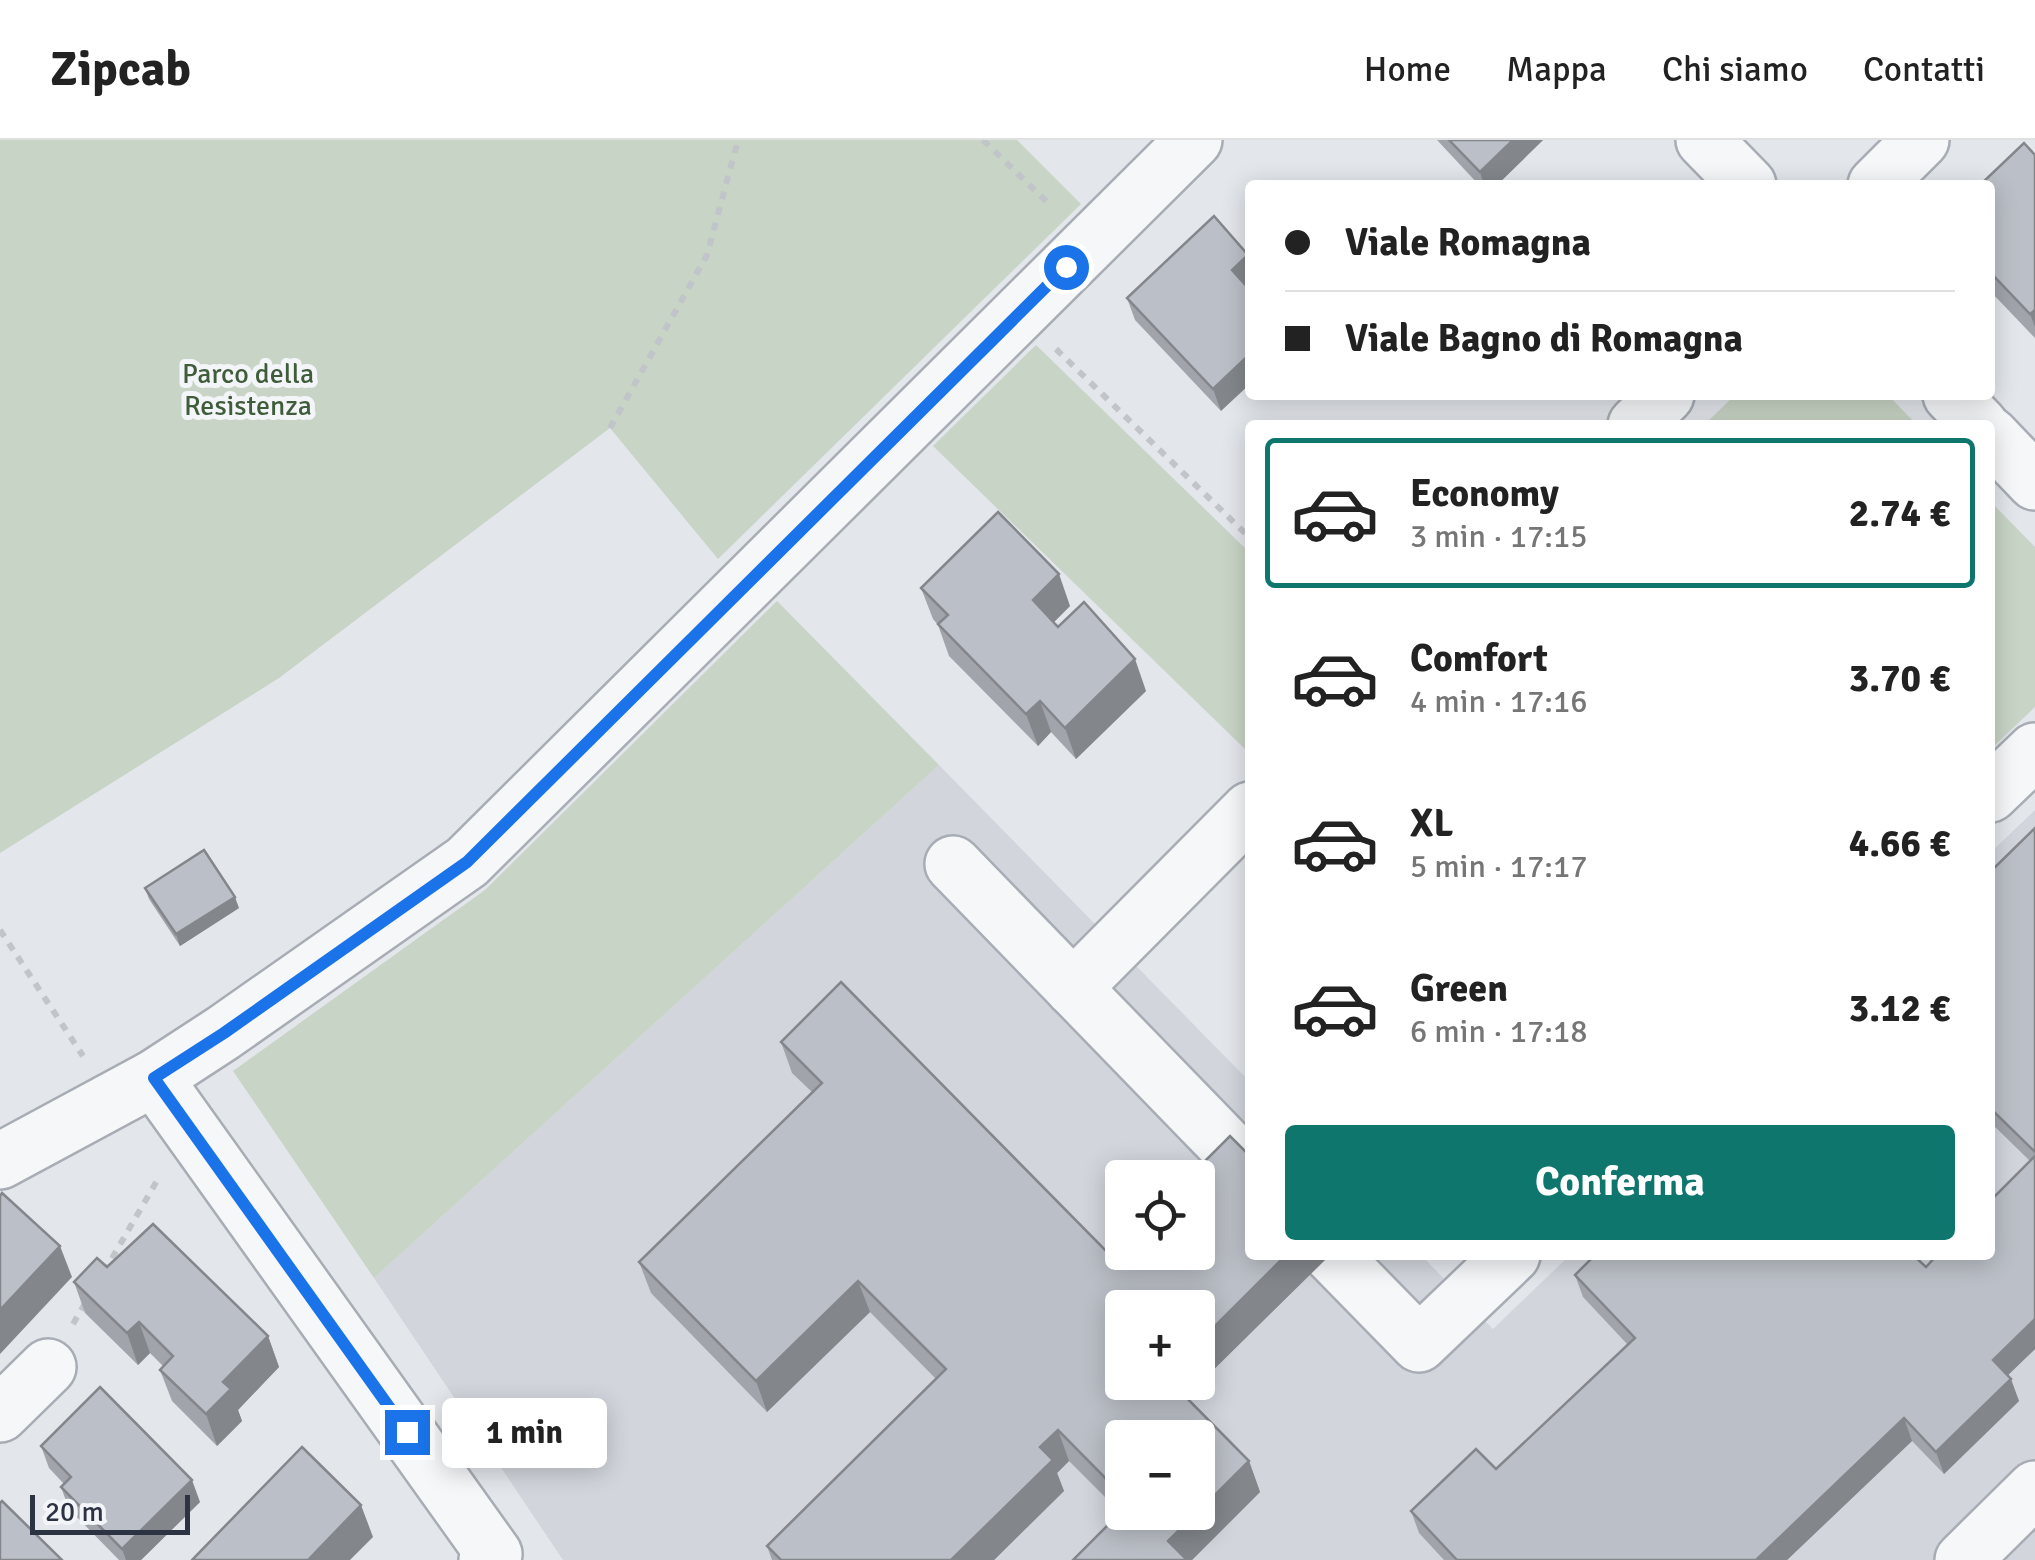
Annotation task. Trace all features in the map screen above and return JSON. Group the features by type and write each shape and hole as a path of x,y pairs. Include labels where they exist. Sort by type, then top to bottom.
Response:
{"street":[{"path":"0,1161 154,1078 211,1016 453,845 697,606 1019,314 1194,140"},
{"path":"1704,140 1743,180"},
{"path":"1881,180 1921,140"},
{"path":"1641,420 1661,400"},
{"path":"1956,400 1975,420"},
{"path":"1995,440 2035,482"},
{"path":"1995,789 2035,751"},
{"path":"1073,988 1245,815"},
{"path":"953,864 1245,1165"},
{"path":"154,1078 493,1558"},
{"path":"1337,1260 1419,1344 1507,1260"},
{"path":"0,1414 48,1368"},
{"path":"1963,1560 2035,1489"}],"path":[{"path":"610,428 707,256 738,140"},
{"path":"983,140 1090,244"},
{"path":"1019,314 1245,533"},
{"path":"98,1282 189,1127"},
{"path":"48,1368 88,1298"}],"shaded area":[{"path":"939,765 1245,1077 1245,1260 1426,1260 1493,1329 1565,1260 1995,1260 1995,848 2035,810 2035,1560 563,1560 374,1278"}],"green space":[{"name":"Parco della Resistenza","path":"0,140 1017,140 1081,204 718,559 610,428 279,678 0,853"},
{"path":"1036,345 1245,548 1245,749 933,446"},
{"path":"1730,400 1893,400 1912,420 1709,420"},
{"path":"1995,506 2035,547 2035,707 1995,745"},
{"path":"777,601 939,765 374,1278 233,1071 485,890"}],"building":[{"path":"1449,140 1513,140 1480,172"},
{"path":"2024,143 2035,155 2035,310 2030,314 1995,277 1995,180 1985,180"},
{"path":"1214,216 1245,252 1245,258 1232,270 1245,284 1245,359 1213,389 1127,298"},
{"path":"998,512 1059,574 1033,600 1058,627 1084,602 1135,659 1065,728 1040,701 1026,714 938,624 948,615 921,588"},
{"path":"2035,828 2035,1152 1995,1113 1995,867"},
{"path":"204,850 235,897 176,934 145,888"},
{"path":"841,982 1105,1250 1105,1270 1215,1270 1215,1160 1206,1160 1230,1136 1245,1151 1245,1260 1281,1260 1215,1326 1215,1290 1105,1290 1105,1400 1189,1400 1209,1420 1105,1420 1105,1478 1058,1430 1040,1447 1053,1460 951,1560 781,1560 767,1546 946,1369 858,1281 756,1381 639,1262 822,1083 781,1042"},
{"path":"2035,1156 2035,1319 1993,1360 2011,1379 1936,1452 1904,1418 1756,1560 1457,1560 1411,1511 1476,1449 1496,1469 1635,1338 1575,1275 1590,1260 1918,1260 1926,1267 1932,1260 1995,1260 1995,1196"},
{"path":"2,1193 60,1246 0,1310 0,1196"},
{"path":"153,1224 268,1336 223,1382 231,1389 206,1414 160,1370 173,1356 139,1322 127,1333 74,1282 97,1258 107,1267"},
{"path":"100,1387 192,1480 122,1549 61,1487 71,1477 41,1446"},
{"path":"1215,1427 1249,1461 1215,1495"},
{"path":"302,1447 361,1505 308,1560 192,1560"},
{"path":"2,1501 62,1560 0,1560"},
{"path":"1105,1528 1179,1530 1168,1541 1187,1560 1073,1560"}],"route":[{"path":"407,1432 154,1078 467,862 1066,267"}]}
